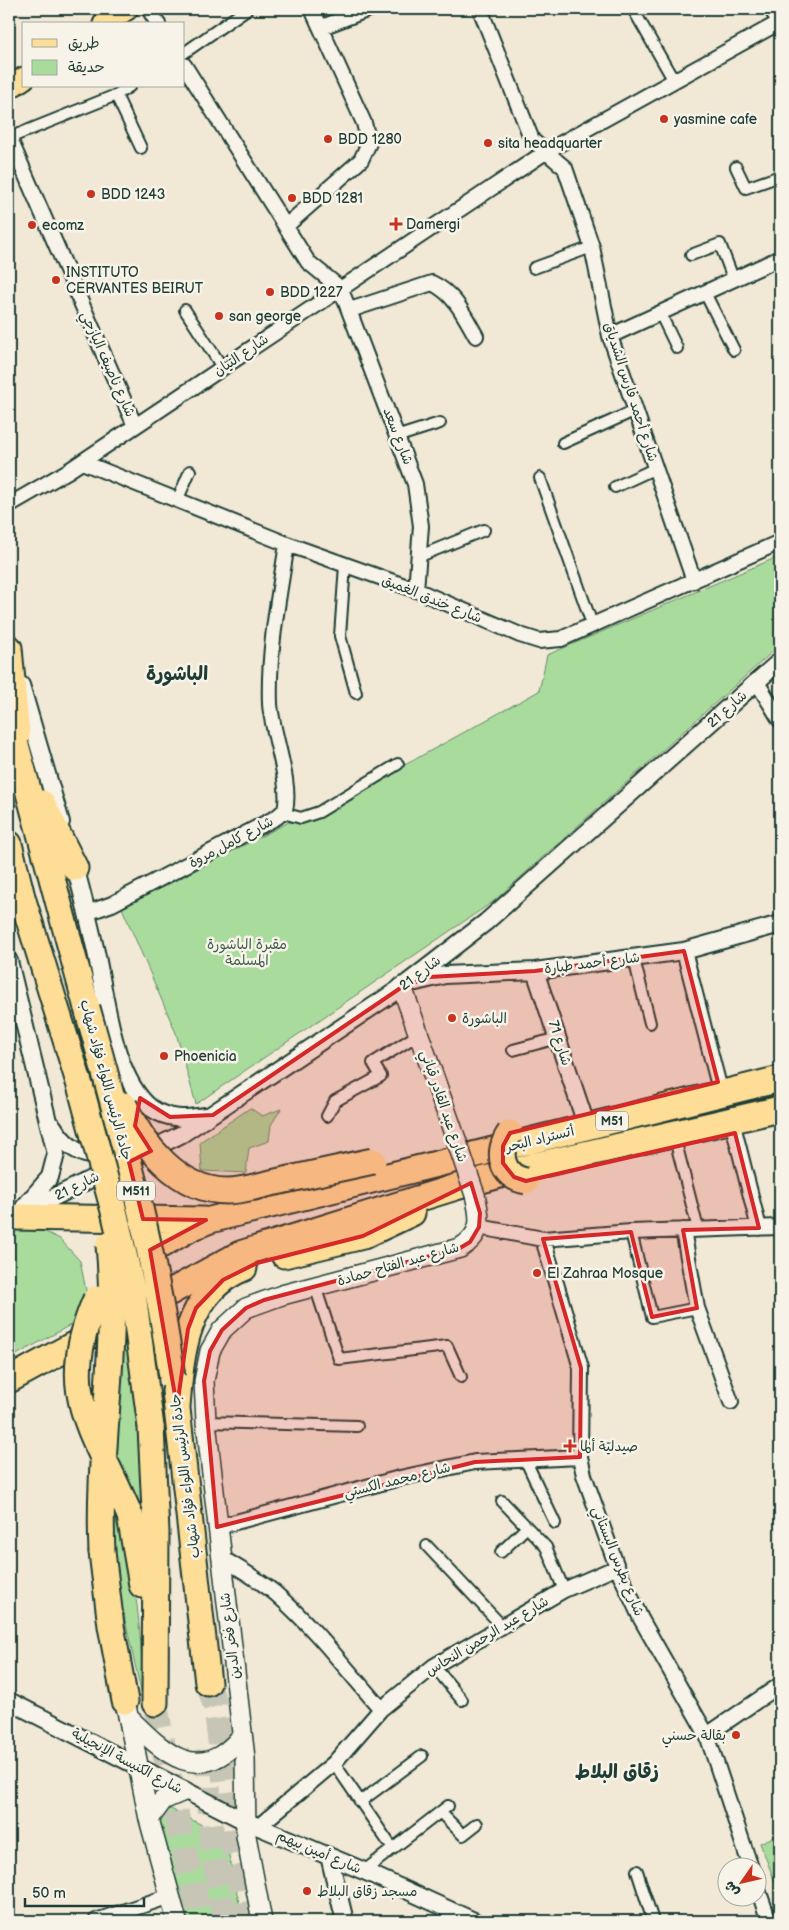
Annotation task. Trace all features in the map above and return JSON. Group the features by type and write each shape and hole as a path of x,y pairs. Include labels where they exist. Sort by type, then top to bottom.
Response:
{"highway":[{"path":"9,648 19,756 75,868"},
{"name":"جادة الرئيس اللواء فؤاد شهاب","path":"9,719 156,1274 181,1436 208,1683"},
{"name":"جادة الرئيس اللواء فؤاد شهاب","path":"9,844 22,897 81,1089 101,1163 133,1294 150,1427 156,1532 154,1695 140,1563 130,1516 113,1474 89,1429 80,1400 78,1368 80,1349 96,1299 129,1263 191,1228 210,1220"},
{"path":"96,1042 128,1113 150,1149 168,1167 199,1184 227,1191 373,1161 399,1159 453,1149 510,1133 780,1068"},
{"name":"أتستراد البحر","path":"453,1149 780,1079"},
{"name":"أتستراد البحر","path":"469,1193 533,1166 780,1109"},
{"path":"177,1408 180,1364 188,1329 196,1308 206,1294 239,1270 294,1252 363,1236 469,1193 780,1123"},
{"path":"510,1133 503,1146 503,1163 514,1177 526,1181"},
{"name":"M51","path":"210,1220 453,1149"},
{"path":"101,1163 112,1290 112,1354 101,1489 102,1552 111,1626 126,1709"},
{"name":"M51","path":"9,1380 240,1254 469,1193"},
{"path":"11,1218 210,1220"}],"main road":[{"path":"107,22 127,9"},
{"path":"9,88 22,79"},
{"name":"شارع عبد القادر قباني","path":"402,987 419,1034 453,1149 469,1193 480,1213 479,1228"},
{"name":"شارع عبد الفتاح حمادة","path":"210,1351 222,1330 246,1308 264,1300 460,1248 470,1242 479,1228"},
{"name":"شارع فخر الدين","path":"210,1351 204,1381 206,1422 252,1823 248,1855 262,1921"},
{"path":"126,1709 160,1748 176,1758 194,1762 204,1762 219,1758 242,1736"},
{"path":"126,1709 149,1819 176,1921"},
{"path":"149,1819 163,1800 184,1791"}],"street":[{"path":"150,9 157,22"},
{"path":"185,52 247,9"},
{"path":"286,226 361,160 369,143 364,123 322,27 312,9"},
{"path":"322,27 369,9"},
{"name":"شارع أحمد فارس الشدياق","path":"480,9 532,140 565,168 592,247 610,336 694,582"},
{"path":"633,9 674,81"},
{"path":"771,9 780,22"},
{"name":"شارع التيّان","path":"9,505 82,462 547,151 780,22"},
{"path":"185,67 308,262 340,288"},
{"path":"9,138 126,88"},
{"path":"116,94 141,148"},
{"name":"شارع ناصيف اليازجي","path":"9,138 135,426"},
{"path":"736,168 746,188 780,176"},
{"path":"691,255 720,244 733,278"},
{"path":"534,268 592,247"},
{"path":"610,336 780,258"},
{"path":"350,310 432,283 444,289 452,296 476,336"},
{"name":"شارع سعد","path":"340,288 399,436 415,484 421,526 416,590"},
{"path":"705,293 734,350"},
{"path":"185,310 222,367"},
{"path":"660,313 676,348"},
{"path":"563,443 636,410"},
{"path":"399,436 440,423"},
{"name":"شارع خندق الغميق","path":"82,462 287,544 416,590 520,635 539,641 562,639 592,624 694,582 780,542"},
{"path":"615,486 656,468"},
{"path":"177,501 190,471"},
{"path":"540,478 592,624"},
{"path":"420,556 484,530"},
{"path":"283,813 286,806 285,786 272,715 270,678 273,642 287,544"},
{"path":"345,565 340,636 356,693"},
{"path":"9,644 75,868 117,1047 130,1082 140,1098 151,1108 170,1117 186,1119 213,1115"},
{"name":"شارع 21","path":"11,1218 167,1143 213,1115 402,987 467,938 780,661"},
{"path":"757,682 780,720"},
{"name":"شارع كامل مروة","path":"87,913 112,904 283,813 301,818 310,816 398,764"},
{"name":"شارع أحمد طبارة","path":"402,987 429,977 445,974 535,970 684,951 780,924"},
{"path":"684,951 718,1082"},
{"path":"634,958 650,1023"},
{"path":"9,961 56,1154 54,1170 46,1184 11,1218"},
{"name":"شارع 71","path":"535,970 583,1115"},
{"path":"327,1116 335,1102 381,1076 373,1063 419,1034"},
{"path":"513,1050 558,1038"},
{"path":"48,1118 58,1134 72,1149 84,1154 104,1156 119,1149 128,1139 139,1119 140,1098"},
{"path":"735,1133 759,1228"},
{"path":"677,1147 698,1229"},
{"path":"479,1228 543,1239 630,1232 780,1227"},
{"path":"683,1230 697,1308 731,1402"},
{"path":"630,1232 652,1317 697,1308"},
{"name":"شارع بطرس البستاني","path":"543,1239 581,1368 580,1457 584,1475 617,1567 640,1618 707,1735 748,1858"},
{"path":"316,1286 339,1359 447,1346 461,1377"},
{"path":"206,1422 357,1426"},
{"name":"شارع محمد الكستي","path":"217,1527 429,1471 475,1462 580,1457"},
{"path":"525,1459 555,1524"},
{"path":"502,1501 546,1547 564,1590"},
{"path":"501,1552 527,1527"},
{"path":"427,1546 502,1626"},
{"path":"220,1557 252,1576 276,1594 323,1642 381,1709"},
{"name":"شارع عبد الرحمن النحاس","path":"252,1823 334,1763 381,1709 434,1666 564,1590 617,1567"},
{"path":"434,1666 462,1700"},
{"path":"707,1735 780,1685"},
{"name":"شارع الكنيسة الإنجيلية","path":"9,1701 47,1719 139,1772"},
{"name":"شارع الكنيسة الإنجيلية","path":"9,1713 252,1823"},
{"path":"360,1802 422,1756"},
{"path":"334,1763 393,1849"},
{"path":"364,1871 444,1809 463,1835 477,1824"},
{"name":"شارع أمين بيهم","path":"252,1823 474,1921"},
{"path":"329,1856 345,1921"},
{"path":"637,1870 653,1921"},
{"path":"96,1921 170,1896"},
{"path":"764,1908 769,1921"}],"highlighted area":[{"path":"684,951 718,1082 510,1133 503,1146 503,1163 514,1177 526,1181 735,1133 759,1228 683,1230 697,1308 652,1317 631,1232 543,1239 581,1368 580,1457 475,1462 217,1527 204,1381 210,1351 222,1330 246,1308 264,1300 460,1248 470,1242 479,1227 480,1213 471,1183 363,1236 257,1263 223,1280 196,1308 188,1329 177,1407 150,1250 206,1220 143,1219 129,1162 151,1151 135,1126 140,1098 170,1117 213,1115 402,987 429,977 535,971"}],"green space":[{"name":"مقبرة الباشورة المسلمة","path":"780,556 780,645 494,901 196,1104 176,1033 122,908 289,822 304,823 322,816 363,788 539,691 547,655"},
{"path":"250,1108 262,1116 281,1109 271,1125 269,1141 249,1148 246,1173 202,1171 200,1142"},
{"path":"33,1226 60,1239 80,1261 87,1295 74,1323 9,1359 9,1229"},
{"path":"121,1290 135,1378 148,1548 115,1457 122,1370"},
{"path":"113,1497 127,1546 136,1597 143,1700 121,1602 115,1547"},
{"path":"169,1808 225,1837 243,1921 181,1921 156,1820 164,1810"},
{"path":"780,1834 780,1895 766,1858 760,1843"}],"tunnel":[{"path":"208,1683 216,1708 232,1839 248,1921"},
{"path":"155,1703 180,1832 201,1921"},
{"path":"208,1750 208,1794 212,1836 226,1921"}],"place":[{"name":"yasmine cafe","path":"664,119"},
{"name":"BDD 1280","path":"328,139"},
{"name":"sita headquarter","path":"488,143"},
{"name":"BDD 1243","path":"91,194"},
{"name":"BDD 1281","path":"292,198"},
{"name":"Damergi","path":"396,224"},
{"name":"ecomz","path":"32,225"},
{"name":"INSTITUTO CERVANTES BEIRUT","path":"56,280"},
{"name":"BDD 1227","path":"270,292"},
{"name":"san george","path":"219,316"},
{"name":"الباشورة","path":"452,1018"},
{"name":"Phoenicia","path":"164,1056"},
{"name":"El Zahraa Mosque","path":"537,1273"},
{"name":"صيدليّة ألما","path":"570,1446"},
{"name":"بقالة حسني","path":"736,1735"},
{"name":"مسجد زقاق البلاط","path":"307,1891"}],"district":[{"name":"الباشورة","path":"177,674"},
{"name":"زقاق البلاط","path":"617,1772"}]}
